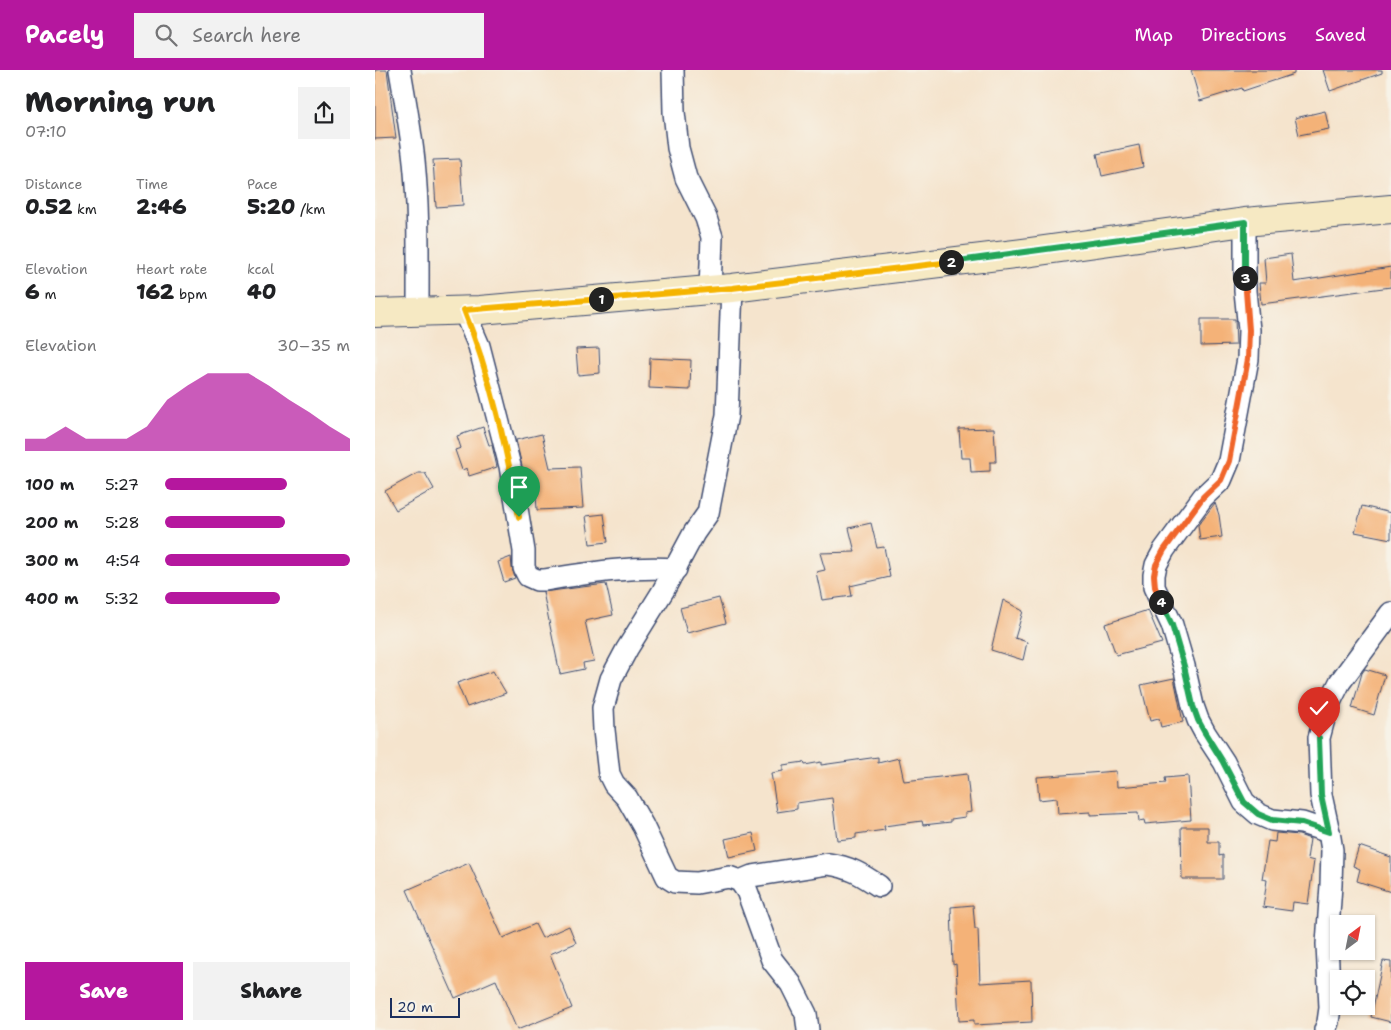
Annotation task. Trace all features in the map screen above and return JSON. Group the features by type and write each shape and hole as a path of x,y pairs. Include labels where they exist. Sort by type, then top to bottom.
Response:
{"street":[{"path":"400,70 414,163 419,311"},
{"path":"673,70 674,112 678,148 686,178 706,218 712,237 721,289 727,414 708,513 694,533 676,569 611,679 603,708 609,774 614,784 627,798 643,826 667,877 675,882 697,883 729,877 740,881 747,891 772,960 791,984 806,1014 808,1030"},
{"path":"375,313 481,310 721,289 1021,253 1245,222 1391,209"},
{"path":"1245,222 1245,291 1249,330 1248,359 1229,461 1221,480 1203,497 1164,550 1156,565 1154,575 1155,587 1172,625 1198,720 1244,802 1258,814 1272,820 1302,823 1329,832"},
{"path":"464,310 479,346 503,439 525,551 524,568 528,576 543,580 621,568 676,569"},
{"path":"1325,1030 1330,1008 1327,944 1332,850 1321,795 1319,738 1325,716 1340,682 1391,613"},
{"path":"740,881 752,876 828,864 857,871 879,886"}],"building":[{"path":"375,70 387,70 396,138 375,139"},
{"path":"1191,70 1294,70 1294,74 1243,91 1242,88 1200,101"},
{"path":"1323,70 1382,70 1382,73 1330,91"},
{"path":"1325,111 1329,129 1299,135 1295,118"},
{"path":"1139,145 1143,167 1102,176 1097,154"},
{"path":"460,159 463,205 436,207 433,160"},
{"path":"1291,254 1294,282 1391,267 1391,287 1261,304 1259,283 1266,283 1264,258"},
{"path":"1201,319 1235,319 1236,345 1201,346"},
{"path":"599,348 600,373 578,375 576,349"},
{"path":"650,358 691,360 690,390 649,388"},
{"path":"483,427 489,445 492,445 497,467 469,476 467,468 462,470 455,450 461,448 457,436"},
{"path":"994,428 996,462 990,462 990,471 971,472 970,458 961,458 959,429"},
{"path":"542,434 550,468 580,467 583,508 537,510 535,478 525,480 516,440"},
{"path":"418,473 425,473 434,489 396,510 385,491"},
{"path":"1215,503 1222,537 1200,540 1198,525"},
{"path":"1362,506 1391,513 1391,539 1355,532"},
{"path":"604,514 608,542 590,544 586,516"},
{"path":"871,523 877,548 884,547 890,577 850,586 852,596 822,600 816,572 825,570 820,553 855,552 849,528"},
{"path":"511,557 515,578 504,582 498,562"},
{"path":"606,584 613,615 585,621 594,661 583,663 584,669 560,674 543,592"},
{"path":"719,598 726,623 687,633 680,608"},
{"path":"1003,600 1023,611 1015,638 1027,642 1023,660 991,650"},
{"path":"1148,610 1162,643 1116,655 1105,624"},
{"path":"1365,669 1385,675 1374,715 1352,708 1362,673"},
{"path":"493,671 506,693 467,707 457,683"},
{"path":"1174,678 1183,722 1161,727 1159,719 1150,721 1141,685"},
{"path":"878,757 878,763 899,758 904,781 967,774 971,812 965,813 965,817 951,819 951,822 923,825 922,821 884,826 885,830 856,834 856,838 837,840 832,798 797,803 797,809 777,812 771,773 783,771 783,765 804,762 805,765 821,762 821,765"},
{"path":"1116,771 1117,787 1166,783 1165,778 1188,776 1191,820 1145,824 1144,820 1139,821 1138,813 1090,815 1090,812 1058,814 1057,798 1039,800 1037,777"},
{"path":"1181,827 1208,827 1208,842 1219,842 1219,856 1223,855 1223,879 1182,879"},
{"path":"753,833 757,851 729,857 725,839"},
{"path":"1276,833 1299,835 1310,839 1307,859 1314,861 1308,904 1293,902 1292,911 1263,907 1267,880 1262,879 1268,841 1275,842"},
{"path":"1359,846 1391,857 1391,892 1357,881 1360,869 1353,866"},
{"path":"469,863 503,938 535,924 542,938 569,926 576,943 550,954 572,1008 517,1030 496,980 455,998 407,890"},
{"path":"973,905 975,929 978,929 980,983 1031,980 1032,1022 974,1025 974,1020 959,1021 956,964 953,965 951,907"},
{"path":"1383,961 1391,962 1391,1022 1371,1017 1371,1015 1375,1015 1375,998"}],"route":[{"path":"519,517 510,466 493,395 479,346 464,310 732,288 1031,252 1245,222 1245,291 1249,330 1248,359 1229,461 1221,480 1203,497 1164,550 1156,565 1154,575 1155,587 1172,625 1198,720 1244,802 1250,809 1272,820 1302,823 1329,832 1321,795 1319,738"}]}
